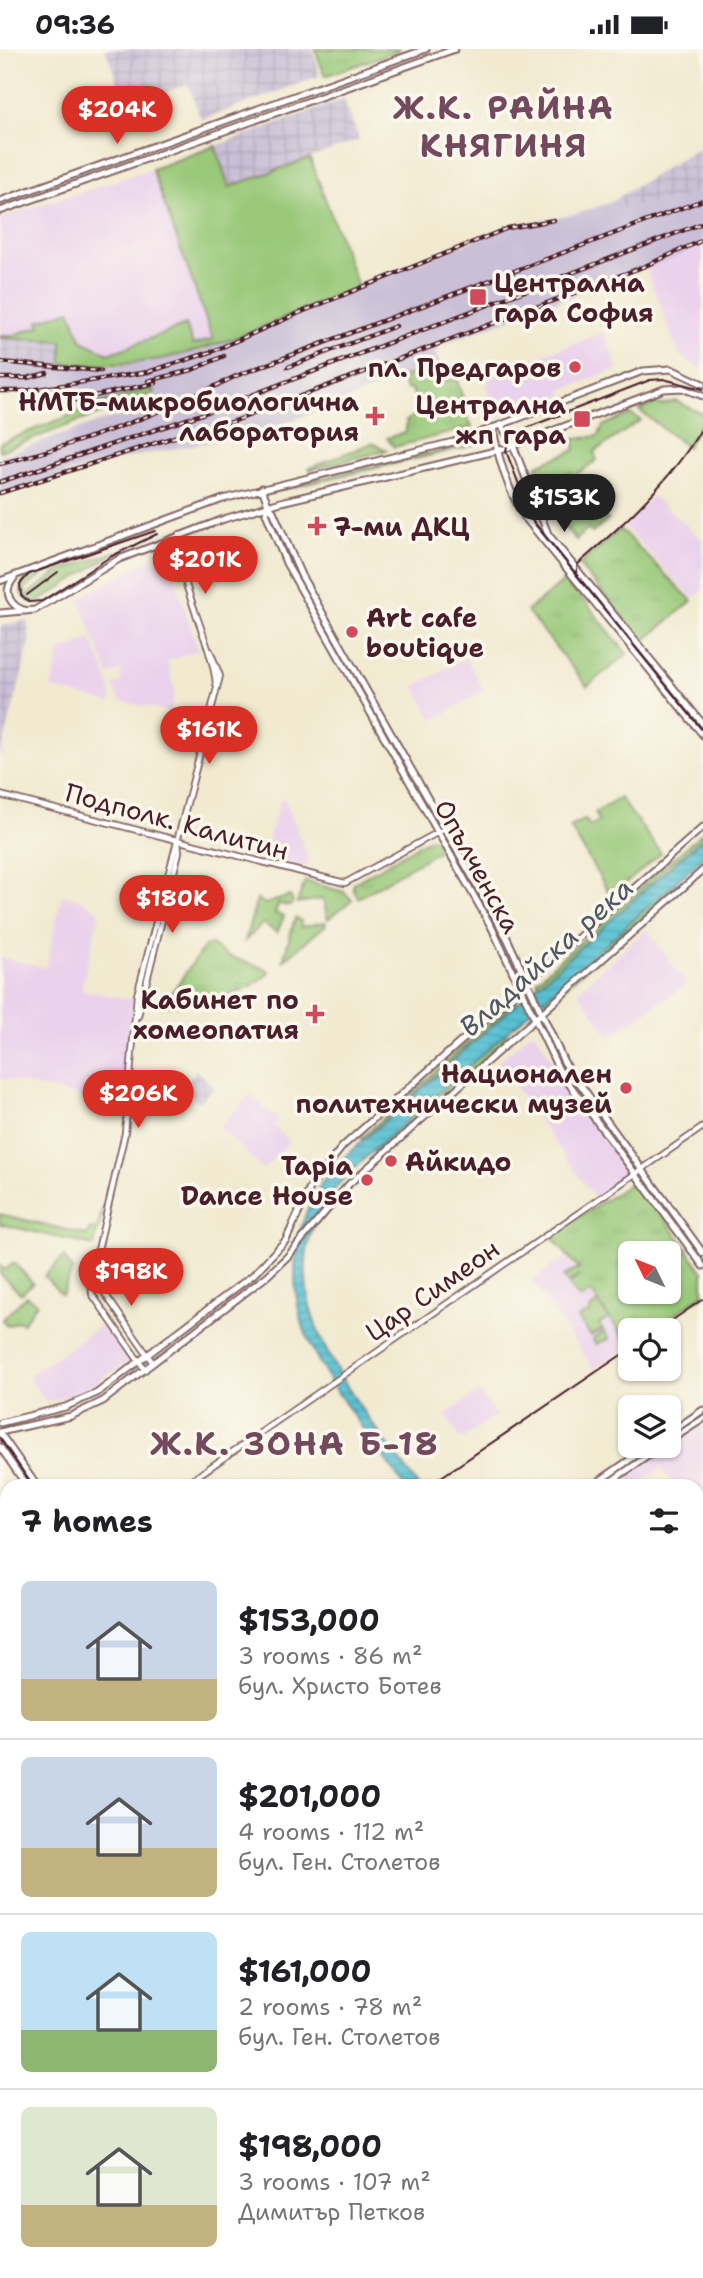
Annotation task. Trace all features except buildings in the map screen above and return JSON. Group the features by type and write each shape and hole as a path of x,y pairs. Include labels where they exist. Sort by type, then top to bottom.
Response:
{"main road":[{"path":"0,201 426,49"},
{"path":"0,211 455,49"},
{"path":"0,581 223,499 419,451 494,428 654,368 671,369 703,384"},
{"path":"0,613 29,612 56,600 119,559 179,535 268,506 498,451 664,389 682,388 703,397"},
{"path":"501,425 513,446 548,534 703,724"},
{"path":"494,428 498,451 515,499 526,519 703,735"},
{"name":"Опълченска","path":"262,488 301,575 530,983 570,1072 703,1253"},
{"name":"Опълченска","path":"268,506 266,513 286,563 492,927 559,1070 703,1266"},
{"path":"16,575 10,582 8,594 17,607 29,612"},
{"path":"0,1423 80,1401 103,1389 270,1260 286,1240 311,1186 336,1153 703,828"},
{"path":"32,1479 0,1433 81,1413 110,1397 267,1276 294,1249 349,1184 542,1010 703,870"},
{"path":"681,1425 703,1410"},
{"path":"681,1434 703,1419"},
{"path":"0,1447 22,1479"},
{"path":"602,1479 632,1458"},
{"path":"614,1479 645,1458"}],"street":[{"path":"146,1370 92,1294 92,1275 125,1133 135,1027 179,852 178,841 219,670 178,558 179,535"},
{"name":"Подполк. Калитин","path":"0,795 345,883 358,879 438,833"},
{"path":"438,833 444,829"},
{"name":"Цар Симеон","path":"193,1479 703,1127"},
{"path":"92,1275 154,1364"}],"shaded area":[{"path":"105,49 312,49 320,76 201,120 188,84 127,106"},
{"path":"344,99 359,140 229,187 215,146"},
{"path":"703,145 703,190 666,202 612,209 611,202"},
{"path":"152,169 213,339 193,345 185,325 109,354 39,322 40,325 11,336 0,336 0,218"},
{"path":"703,190 703,244 440,345 435,353 440,364 265,431 101,463 0,495 0,456 119,415 155,396 151,388 79,409 73,393 41,397 40,392 0,394 0,360 114,367 204,350 508,226 576,214 611,202 613,209 666,202"},
{"path":"703,244 703,371 679,355 646,268"},
{"name":"пл. Предгаров","path":"604,332 618,369 562,390 564,395 497,418 486,385 494,373"},
{"path":"0,338 63,341 61,376 0,381"},
{"path":"652,496 703,540 703,590 693,598 624,527"},
{"path":"168,557 198,650 167,661 175,691 170,712 120,701 113,685 121,682 120,670 109,675 79,599 140,564"},
{"path":"27,620 30,641 0,759 0,626"},
{"path":"92,639 110,686 111,703 51,688 60,651"},
{"path":"466,658 484,691 433,720 415,686"},
{"path":"280,799 285,799 309,861 306,867 264,856"},
{"path":"62,895 82,900 100,911 81,990 133,1000 124,1097 120,1106 0,1078 0,957 46,968"},
{"path":"647,929 687,984 610,1036 578,991"},
{"path":"532,1032 537,1035 562,1080 628,1171 627,1176 597,1196 592,1195 498,1062"},
{"path":"196,1070 215,1088 198,1102 183,1088"},
{"path":"251,1094 277,1119 274,1127 290,1141 263,1170 219,1127"},
{"path":"566,1257 618,1330 618,1353 594,1369 532,1280"},
{"path":"105,1322 129,1361 77,1395 46,1402 28,1377"},
{"path":"479,1391 496,1415 461,1440 445,1415"},
{"path":"703,1423 703,1479 669,1479 661,1468 646,1479 624,1479 654,1458 681,1458 681,1439"}],"green space":[{"path":"315,49 400,49 400,50 325,76"},
{"path":"215,146 229,187 310,158 358,287 215,345 142,362 104,365 62,363 62,341 0,338 40,326 39,321 70,310 82,341 109,354 186,325 193,345 213,339 152,169"},
{"path":"440,364 447,381 456,378 463,398 459,400 472,427 394,447 387,438 406,432 406,421 421,412 412,390 406,389 401,378"},
{"path":"152,388 154,393 0,451 0,443 79,412 79,409"},
{"path":"675,401 703,414 703,420 687,447 639,410 655,403 662,405"},
{"path":"630,414 641,420 594,452 597,460 574,476 570,472 564,475 608,520 592,533 588,529 576,540 557,518 566,509 550,487 557,484 555,478 538,484 537,465 575,450 574,439 598,436 604,425"},
{"path":"487,440 463,448 276,491 286,486"},
{"path":"372,443 387,450 310,470 309,468"},
{"path":"620,529 692,601 644,641 579,565"},
{"path":"118,551 40,601 29,601 21,594 21,584 29,576 53,568 23,590 28,595 58,572"},
{"path":"567,579 627,654 587,686 527,611"},
{"path":"620,798 661,853 611,896 570,827 585,819 590,826 599,821 595,813"},
{"path":"703,832 703,838 539,984 537,980"},
{"path":"430,838 436,840 441,849 358,898 353,888 354,883"},
{"path":"305,881 344,892 352,900 328,919 323,899 297,903"},
{"path":"675,883 679,886 547,1003 545,998"},
{"path":"290,896 293,902 290,906 278,904 275,913 284,916 277,933 263,923 245,941 257,899 265,904"},
{"path":"295,918 301,921 301,927 325,922 326,925 283,961"},
{"path":"211,945 228,956 267,969 269,973 232,994 205,1001 162,1006 205,946"},
{"path":"515,999 516,1003 363,1140 361,1138"},
{"path":"505,1033 508,1038 376,1154 373,1151"},
{"path":"637,1179 681,1241 703,1272 703,1295 669,1318 618,1318 618,1330 591,1292 580,1299 569,1285 579,1276 568,1283 563,1276 579,1269 551,1236"},
{"path":"104,1204 94,1246 0,1224 0,1214 87,1235 90,1229 97,1230"},
{"path":"64,1257 72,1270 62,1295 44,1276"},
{"path":"14,1263 33,1283 21,1294 0,1274 0,1266 4,1270"},
{"path":"26,1296 37,1303 22,1324 19,1321 7,1326 2,1320"},
{"path":"598,1303 608,1318 599,1324 609,1339 596,1344 593,1339 602,1333 601,1330 591,1336 578,1318 591,1312 590,1309"}],"water":[{"path":"703,838 703,858 359,1164 323,1206 308,1244 306,1281 313,1318 328,1355 349,1390 413,1479 399,1479 332,1384 312,1348 297,1300 295,1275 302,1225 311,1201 341,1160"}],"tram line":[{"path":"703,389 663,379 650,380 516,432 508,441 506,451 533,521 703,731"},
{"path":"576,573 578,564 630,517 662,483 703,426"},
{"path":"155,531 29,574 20,584 21,595 29,602 42,601 110,557 157,534"},
{"path":"27,595 58,572"},
{"path":"675,1318 703,1299"},
{"path":"438,1479 618,1357"},
{"path":"0,1438 28,1479"}],"railway":[{"path":"0,464 121,426 236,376 703,200"},
{"path":"0,391 25,391 148,372 211,352 508,228 554,220"},
{"path":"0,482 202,414 703,223"},
{"path":"0,493 190,432 232,422 645,266 703,240"},
{"path":"288,367 396,326"},
{"path":"148,381 192,370 224,356"},
{"path":"0,362 101,371"},
{"path":"0,378 27,378 47,373"},
{"path":"75,400 156,383"}],"place":[{"name":"Централна гара София","path":"478,297"},
{"name":"пл. Предгаров","path":"575,367"},
{"name":"НМТБ-микробиологична лаборатория","path":"375,416"},
{"name":"Централна жп гара","path":"582,419"},
{"name":"7-ми ДКЦ","path":"317,526"},
{"name":"Art cafe boutique","path":"352,632"},
{"name":"Кабинет по хомеопатия","path":"315,1014"},
{"name":"Национален политехнически музей","path":"626,1088"},
{"name":"Айкидо","path":"391,1161"},
{"name":"Tapia Dance House","path":"367,1180"}],"district":[{"name":"Ж.К. РАЙНА КНЯГИНЯ","path":"504,126"},
{"name":"Ж.К. ЗОНА Б-18","path":"295,1443"}],"water label":[{"name":"Владайска река","path":"546,957"}]}
